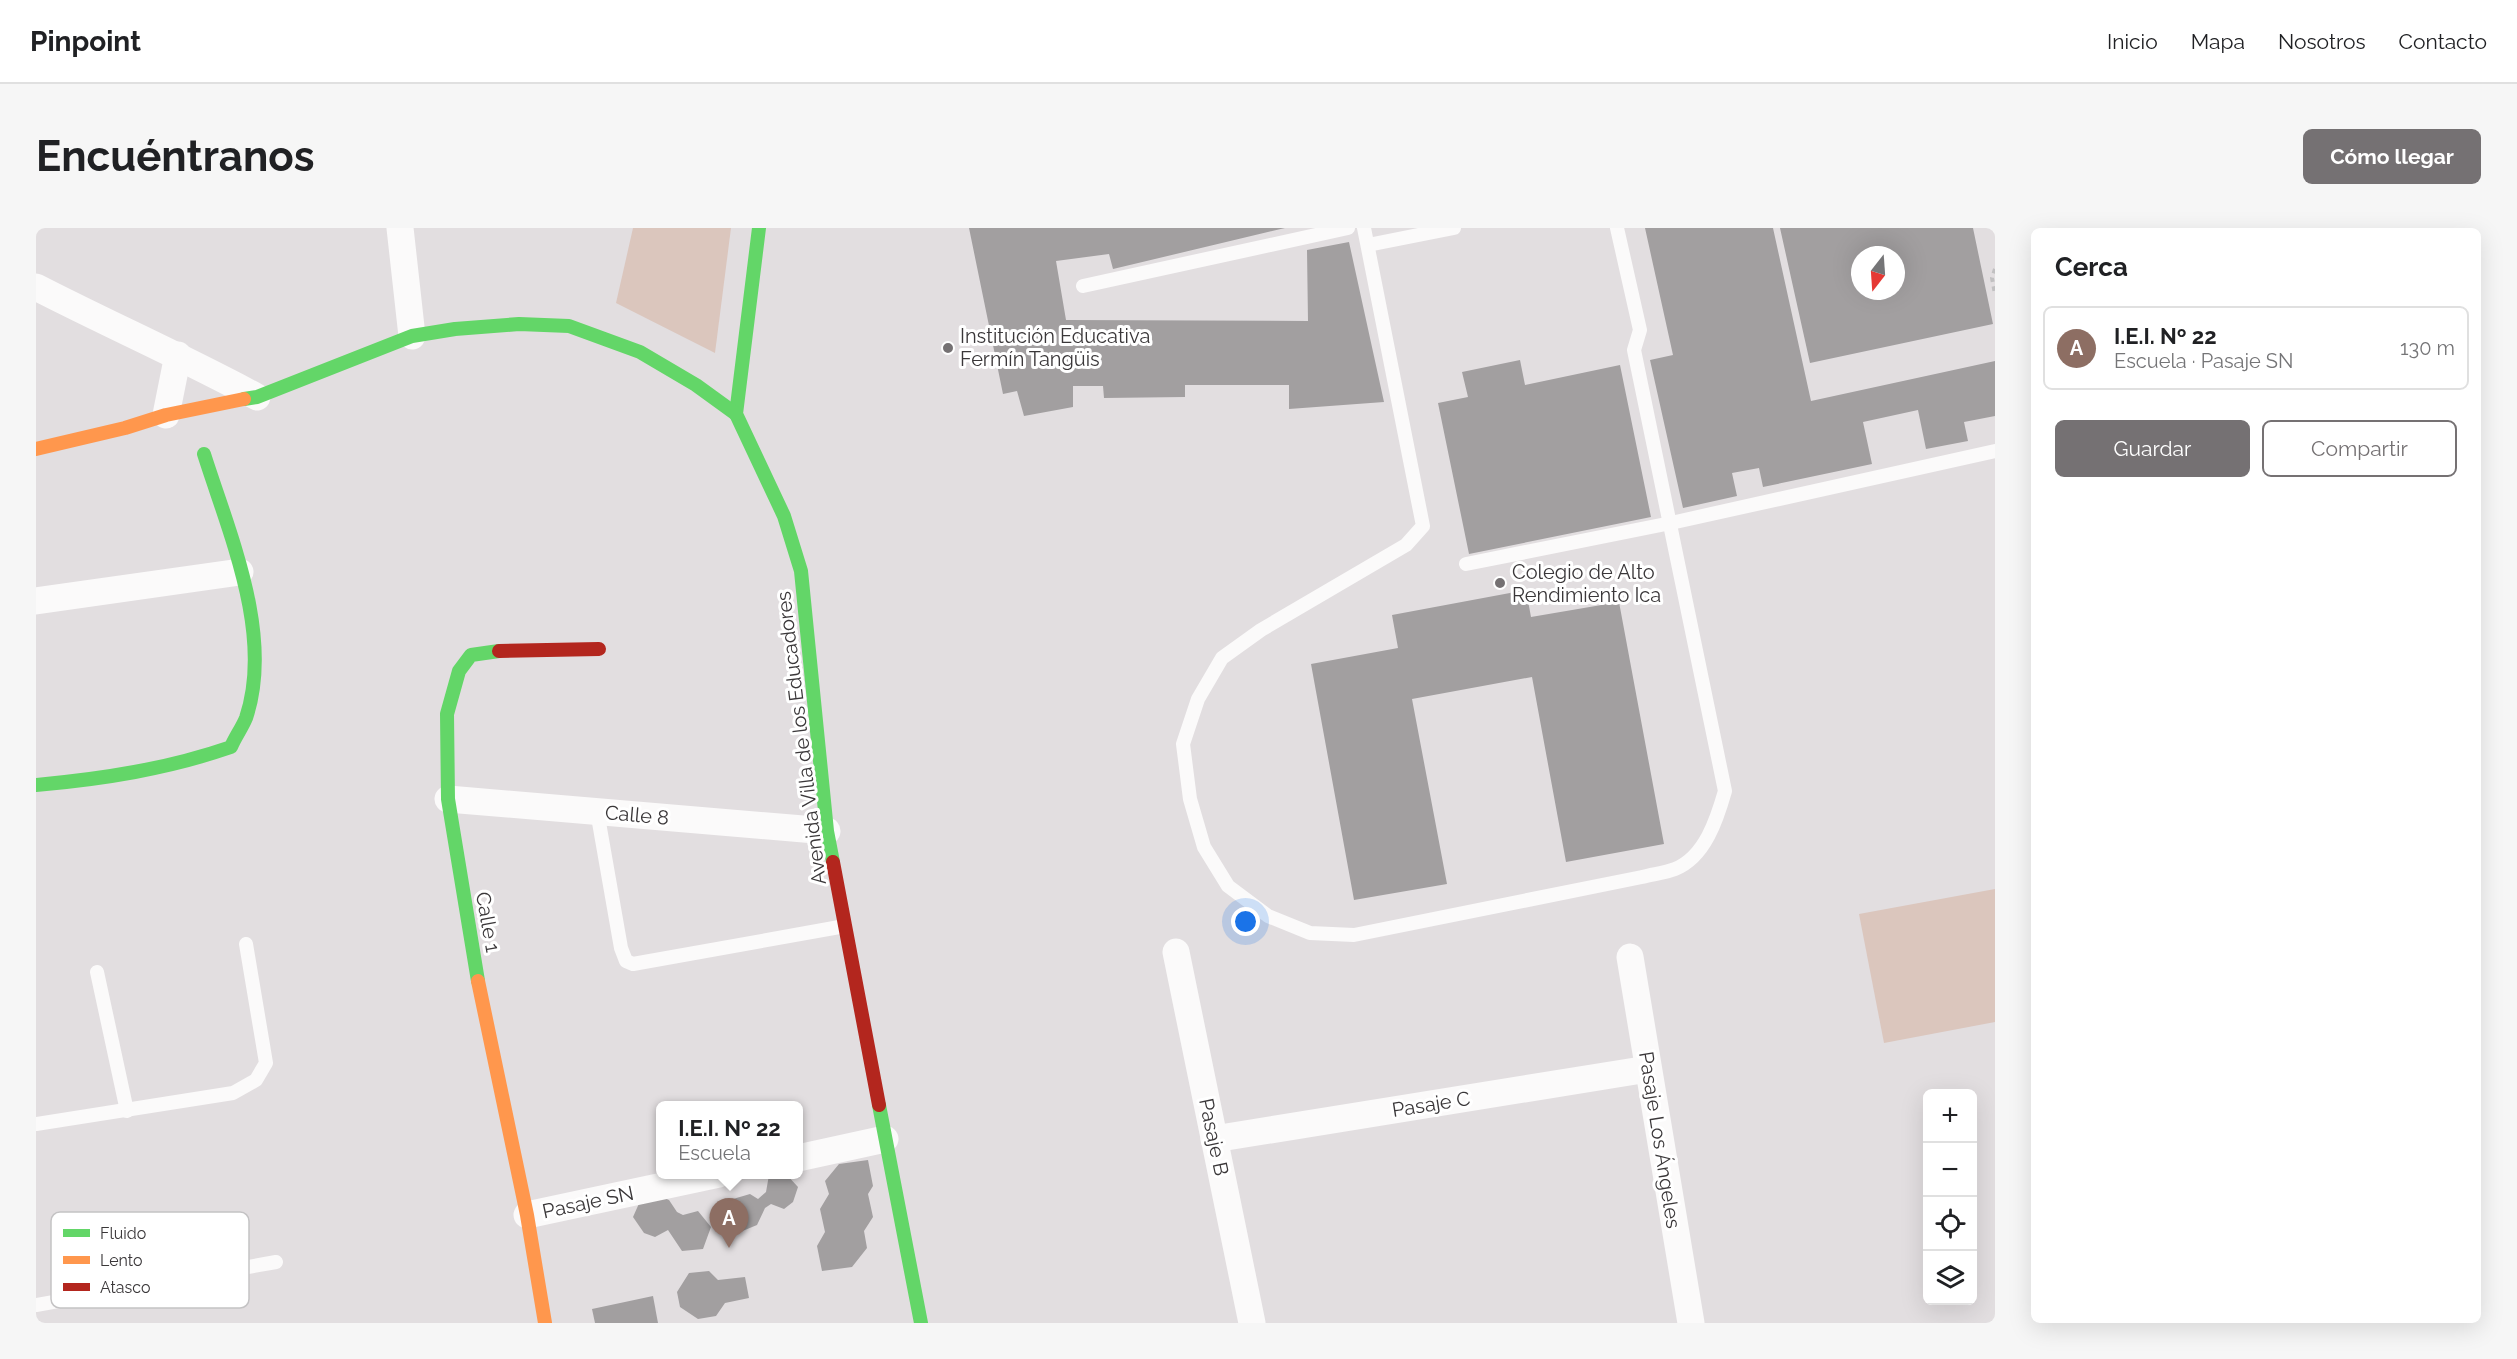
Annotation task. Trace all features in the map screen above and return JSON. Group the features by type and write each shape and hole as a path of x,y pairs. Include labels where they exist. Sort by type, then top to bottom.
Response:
{"street":[{"path":"400,228 412,336"},
{"path":"36,449 125,428 166,415 257,397 412,336 455,329 519,324 569,326 640,352 696,385 736,414 759,228"},
{"path":"36,287 126,333 178,355 257,397"},
{"path":"166,415 178,355"},
{"name":"Avenida Villa de los Educadores","path":"736,414 784,516 801,571 827,831 921,1323"},
{"path":"36,785 106,778 190,762 231,747 246,718 255,670 253,623 204,454"},
{"path":"36,601 240,572"},
{"name":"Calle 1","path":"546,1323 527,1215 483,1011 448,799 447,714 459,671 471,655 499,651 599,649"},
{"name":"Calle 8","path":"448,799 827,831"},
{"name":"Pasaje B","path":"1176,952 1252,1323"},
{"name":"Pasaje Los Ángeles","path":"1630,957 1691,1323"},
{"name":"Pasaje C","path":"1214,1139 1648,1069"},
{"path":"803,1157 885,1139"},
{"name":"Pasaje SN","path":"527,1215 696,1179"}],"lane":[{"path":"1083,286 1348,228"},
{"path":"1364,228 1423,526 1406,546 1261,630 1222,658 1198,699 1183,744 1190,799 1204,847 1228,886 1268,916 1310,933 1354,934 1642,877 1677,868 1704,845 1719,814 1725,791 1634,350 1640,330 1617,228"},
{"path":"1368,245 1454,228"},
{"path":"1466,564 1671,524 1995,451"},
{"path":"597,811 621,948 626,961 633,964 845,926"},
{"path":"36,1124 233,1093 256,1080 266,1063 246,944"},
{"path":"98,972 127,1111"},
{"path":"249,1267 276,1262"},
{"path":"36,1305 51,1302"}],"path":[{"path":"1995,269 1992,278 1995,294"}],"shaded area":[{"path":"633,228 731,228 715,353 616,303"},
{"path":"1995,889 1995,1022 1884,1043 1859,914"}],"building":[{"path":"969,228 1285,228 1113,269 1109,254 1056,261 1066,320 1308,321 1307,250 1349,242 1384,402 1289,409 1289,385 1185,385 1185,397 1104,398 1103,386 1073,386 1073,407 1024,416 1017,391 1003,394"},
{"path":"1645,228 1773,228 1811,401 1995,361 1995,416 1964,422 1968,441 1926,449 1918,410 1863,422 1872,464 1763,487 1759,468 1732,473 1737,496 1683,508 1650,360 1673,355"},
{"path":"1780,228 1973,228 1993,324 1810,363"},
{"path":"1520,360 1525,385 1620,365 1651,517 1469,554 1438,403 1468,397 1462,372"},
{"path":"1526,590 1531,617 1619,602 1664,844 1566,862 1532,677 1412,699 1447,884 1354,900 1311,664 1398,648 1392,615"},
{"path":"868,1160 873,1186 868,1194 873,1217 864,1231 867,1248 852,1267 822,1271 817,1246 825,1232 820,1209 829,1194 825,1181 839,1164"},
{"path":"768,1179 791,1179 798,1187 793,1202 784,1209 771,1204 765,1208 757,1225 740,1232 729,1219 733,1199 750,1194 758,1199 766,1192"},
{"path":"655,1194 669,1200 677,1212 683,1215 698,1211 711,1227 703,1249 682,1251 668,1230 655,1237 644,1233 633,1217 641,1199"},
{"path":"709,1271 718,1280 745,1277 749,1298 725,1303 716,1316 698,1319 680,1307 677,1292 689,1273"},
{"path":"653,1296 658,1323 595,1323 592,1309"}],"traffic: fast":[{"path":"759,228 736,414 784,516 801,571 827,831 833,862"},
{"path":"244,399 257,397 412,336 455,329 519,324 569,326 640,352 696,385 736,414"},
{"path":"36,785 135,772 207,755 231,747 243,725 253,686 255,653 252,619 236,550 204,454"},
{"path":"478,981 448,799 447,714 459,671 471,655 499,651"},
{"path":"879,1105 921,1323"}],"traffic: slow":[{"path":"36,449 125,428 166,415 244,399"},
{"path":"478,981 527,1215 545,1323"}],"traffic: jam":[{"path":"499,651 599,649"},
{"path":"833,862 879,1105"}],"place":[{"name":"Institución Educativa Fermín Tangüis","path":"948,348"},
{"name":"Colegio de Alto Rendimiento Ica","path":"1500,583"},
{"name":"I.E.I. Nº 22","path":"729,1248"}]}
